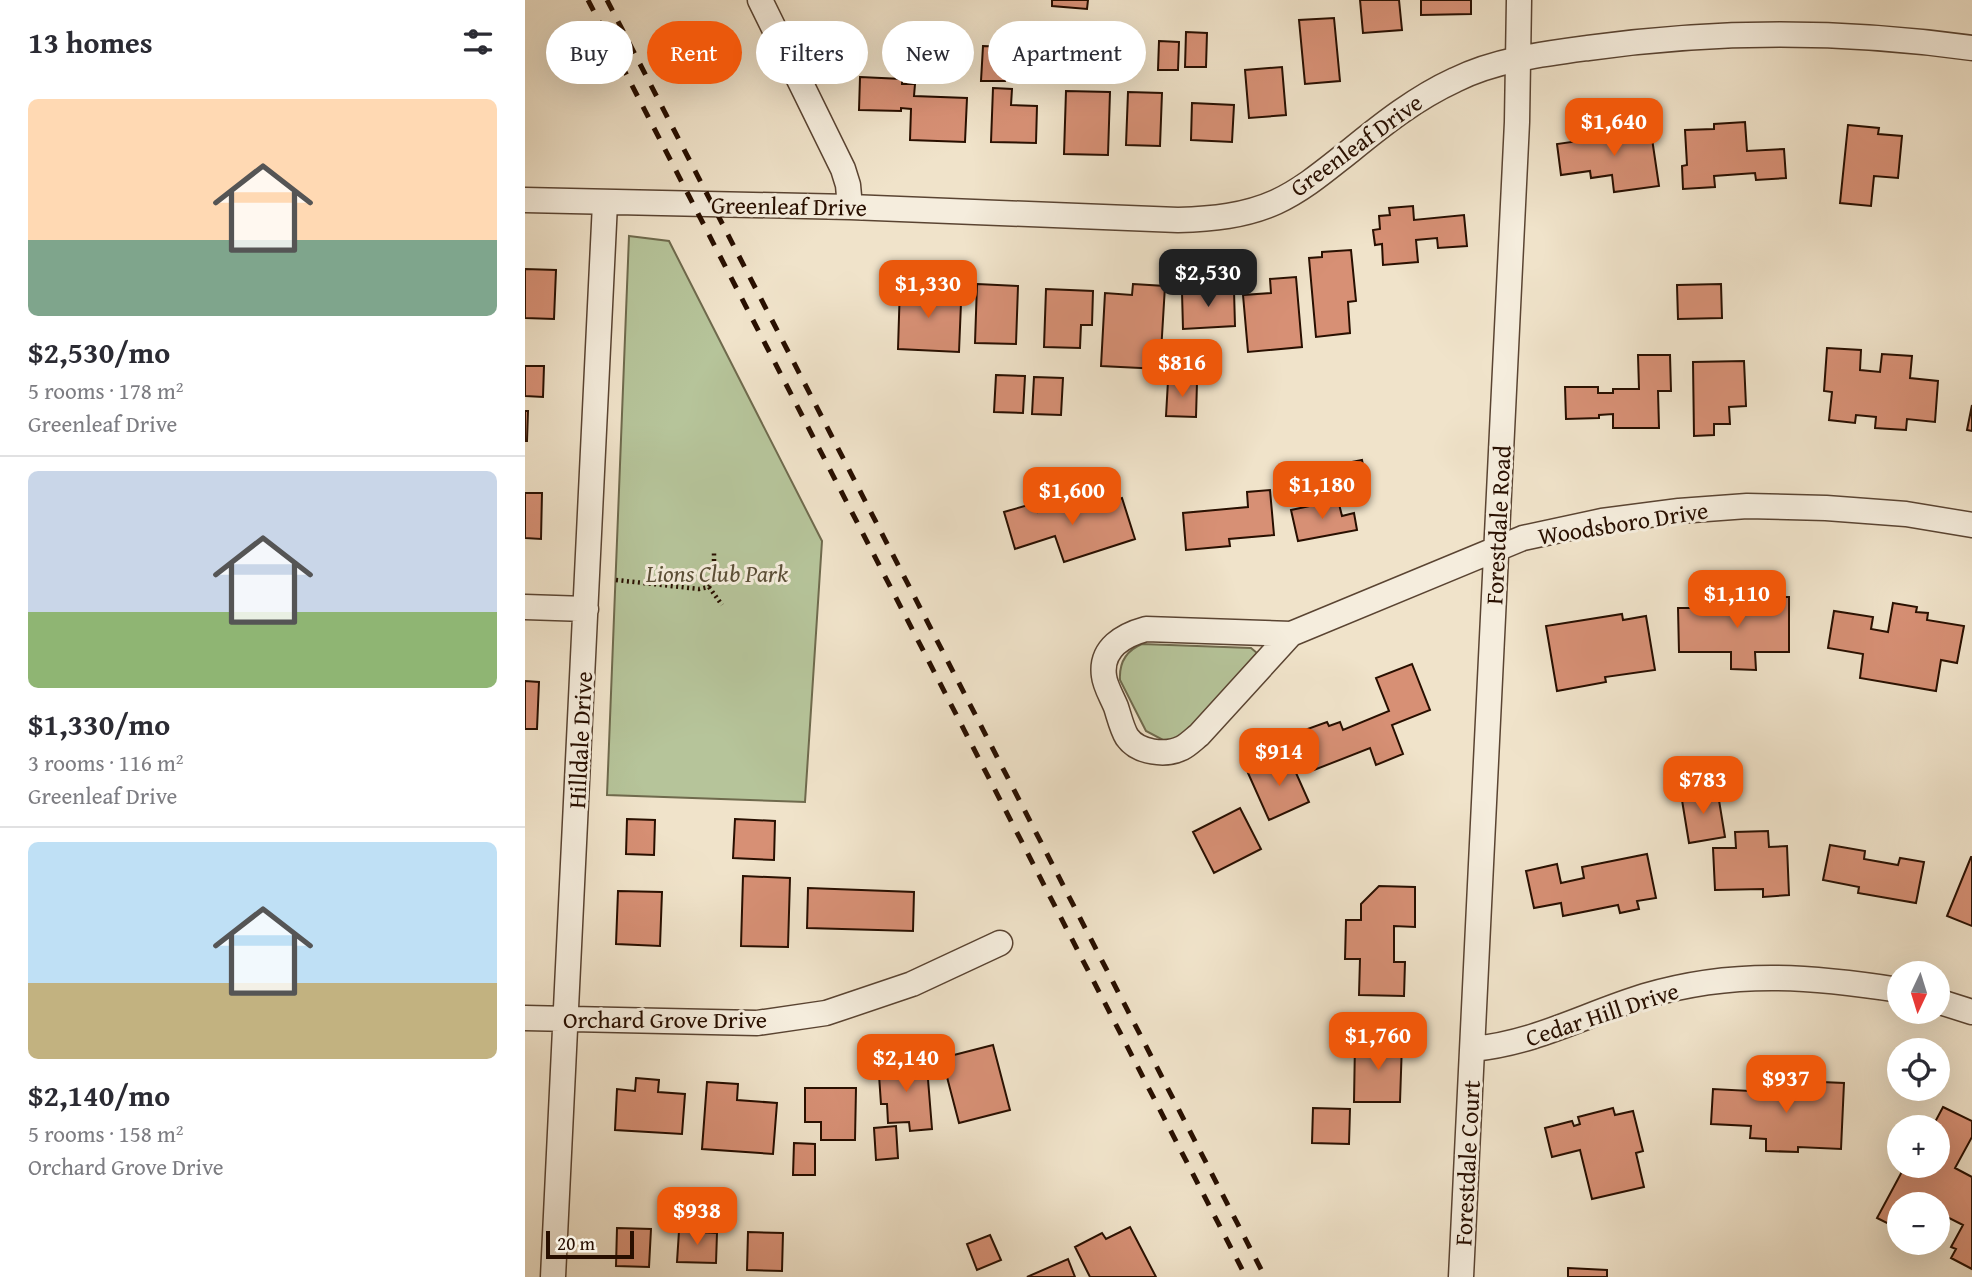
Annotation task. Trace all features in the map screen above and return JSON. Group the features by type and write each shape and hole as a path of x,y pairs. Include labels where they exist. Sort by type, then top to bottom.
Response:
{"street":[{"path":"760,0 843,169 850,207"},
{"name":"Forestdale Road","path":"1473,1049 1517,122 1519,0"},
{"name":"Greenleaf Drive","path":"525,200 1212,219 1244,213 1276,202 1304,186 1424,95 1458,78 1517,60 1554,52 1655,39 1756,33 1893,38 1972,48"},
{"name":"Hilldale Drive","path":"553,1277 605,203"},
{"name":"Woodsboro Drive","path":"1291,634 1146,629 1127,634 1117,641 1110,651 1104,677 1128,738 1138,746 1152,751 1166,753 1183,748 1199,735 1291,634 1358,604 1524,538 1602,521 1747,506 1906,514 1972,525"},
{"path":"525,607 586,609"},
{"name":"Orchard Grove Drive","path":"525,1018 757,1023 826,1013 912,984 1000,943"},
{"name":"Cedar Hill Drive","path":"1473,1049 1513,1043 1643,997 1685,985 1725,978 1789,977 1887,988"},
{"path":"1950,1005 1972,1012"},
{"name":"Forestdale Court","path":"1461,1277 1473,1049"}],"path":[{"path":"616,580 699,589 709,587 714,579 714,553"},
{"path":"709,587 722,605"}],"green space":[{"name":"Lions Club Park","path":"629,236 669,241 822,541 805,802 607,795"},
{"path":"1142,644 1251,648 1257,653 1191,728 1175,739 1163,740 1146,731 1120,680 1124,658"}],"building":[{"path":"1052,0 1088,0 1087,9 1052,6"},
{"path":"1360,0 1399,0 1402,30 1363,33"},
{"path":"1421,0 1471,0 1471,14 1421,15"},
{"path":"1334,18 1340,81 1305,84 1299,20"},
{"path":"1186,32 1207,33 1206,67 1185,67"},
{"path":"1159,41 1179,42 1178,70 1158,70"},
{"path":"983,46 988,46 988,81 981,81"},
{"path":"1282,67 1286,115 1249,118 1245,70"},
{"path":"868,77 882,78 882,84 915,84 914,96 967,98 965,142 910,140 911,109 859,110 860,84 868,84"},
{"path":"993,88 1012,89 1011,105 1037,106 1036,143 991,142"},
{"path":"1066,91 1110,92 1108,155 1064,154"},
{"path":"1128,92 1162,93 1160,146 1126,145"},
{"path":"1192,103 1234,105 1232,142 1191,140"},
{"path":"1745,122 1747,151 1784,149 1786,178 1756,180 1755,173 1714,176 1715,187 1683,189 1682,166 1687,165 1685,130 1714,129 1714,124"},
{"path":"1650,125 1659,186 1614,192 1612,175 1591,178 1590,171 1561,175 1557,144 1586,140 1585,134"},
{"path":"1848,125 1879,128 1878,134 1902,136 1898,178 1874,176 1871,206 1840,203"},
{"path":"1413,206 1414,220 1464,215 1467,246 1438,248 1437,238 1416,240 1418,262 1383,265 1382,244 1375,245 1373,230 1380,229 1379,216 1390,215 1389,208"},
{"path":"1351,250 1356,301 1348,302 1350,333 1316,337 1309,258 1322,257 1322,252"},
{"path":"525,269 556,270 554,319 525,318"},
{"path":"1296,277 1302,347 1248,352 1243,295 1271,293 1270,279"},
{"path":"977,284 1018,286 1016,344 975,343"},
{"path":"1133,284 1165,286 1160,369 1101,366 1105,293 1132,295"},
{"path":"1721,284 1722,318 1678,319 1677,285"},
{"path":"900,285 949,287 948,303 961,303 959,352 898,349"},
{"path":"1046,289 1093,291 1092,325 1081,325 1080,348 1044,347"},
{"path":"1234,290 1235,326 1183,329 1182,292"},
{"path":"1827,348 1861,350 1860,370 1880,372 1882,354 1912,356 1910,378 1938,381 1935,422 1907,419 1906,430 1875,428 1876,417 1856,415 1855,423 1829,420 1832,392 1824,391"},
{"path":"1638,355 1670,355 1671,391 1658,391 1659,428 1613,428 1613,414 1599,415 1599,418 1566,419 1565,387 1598,387 1598,393 1613,393 1613,389 1639,389"},
{"path":"1744,361 1746,406 1729,407 1730,424 1714,424 1714,435 1694,436 1693,362"},
{"path":"525,366 544,366 543,397 525,396"},
{"path":"996,375 1025,376 1023,413 994,412"},
{"path":"1034,377 1063,378 1061,415 1032,414"},
{"path":"1168,381 1197,382 1196,417 1166,416"},
{"path":"1972,405 1972,431 1967,430"},
{"path":"525,411 528,411 527,441 525,441"},
{"path":"1362,460 1369,494 1344,499 1337,465"},
{"path":"1270,490 1274,535 1229,539 1230,546 1186,550 1183,513 1248,507 1247,492"},
{"path":"525,493 542,493 541,539 525,538"},
{"path":"1122,498 1135,539 1064,562 1055,536 1015,549 1004,512 1035,503 1038,512 1080,500 1083,511"},
{"path":"1338,500 1342,516 1354,513 1357,530 1298,541 1291,510"},
{"path":"1754,597 1789,597 1789,652 1755,652 1756,670 1731,669 1731,652 1679,652 1678,608 1754,608"},
{"path":"1893,603 1917,607 1916,612 1928,613 1927,620 1964,626 1957,663 1941,660 1936,691 1860,678 1863,654 1828,648 1834,611 1873,617 1871,629 1888,632"},
{"path":"1622,614 1623,620 1646,616 1655,670 1605,677 1606,682 1557,691 1546,626"},
{"path":"1412,664 1430,710 1392,725 1403,754 1376,765 1370,748 1314,770 1299,732 1327,722 1329,726 1340,722 1343,730 1389,711 1376,678"},
{"path":"525,681 539,682 537,729 525,729"},
{"path":"1288,755 1309,802 1269,820 1248,773"},
{"path":"1717,788 1725,837 1689,843 1681,794"},
{"path":"1240,808 1261,849 1214,873 1193,832"},
{"path":"627,819 655,820 654,855 626,854"},
{"path":"735,819 775,821 774,860 733,858"},
{"path":"1768,831 1769,847 1787,846 1789,895 1763,897 1763,889 1715,890 1713,848 1736,848 1735,832"},
{"path":"1830,845 1865,851 1864,859 1898,865 1900,858 1924,862 1916,903 1858,893 1859,887 1823,880"},
{"path":"1647,854 1656,898 1637,901 1639,909 1620,913 1618,905 1563,916 1561,903 1534,908 1526,871 1557,864 1561,883 1584,878 1582,867"},
{"path":"1972,857 1972,926 1947,916"},
{"path":"743,876 790,878 788,947 741,946"},
{"path":"1379,886 1415,887 1415,927 1394,926 1394,962 1405,962 1404,996 1359,995 1360,959 1345,959 1346,920 1361,920 1361,904"},
{"path":"808,888 914,892 913,931 807,928"},
{"path":"618,891 662,892 660,946 616,944"},
{"path":"1355,1042 1402,1043 1400,1102 1354,1102"},
{"path":"993,1045 1010,1110 959,1123 942,1058"},
{"path":"905,1059 905,1068 927,1067 932,1129 910,1131 909,1122 888,1123 887,1104 881,1104 878,1061"},
{"path":"636,1078 659,1080 658,1092 685,1094 682,1134 615,1130 617,1089 635,1091"},
{"path":"1798,1081 1844,1083 1841,1149 1798,1147 1798,1152 1766,1151 1766,1139 1750,1138 1751,1126 1711,1124 1713,1089 1769,1092 1769,1087 1790,1088 1790,1084 1798,1085"},
{"path":"707,1082 738,1084 737,1100 777,1103 773,1154 702,1149"},
{"path":"805,1088 856,1088 855,1140 821,1140 821,1122 805,1122"},
{"path":"1943,1107 1972,1121 1972,1137 1955,1168 1972,1177 1972,1269 1951,1258 1956,1249 1951,1247 1963,1225 1950,1218 1950,1192 1891,1192 1899,1178 1950,1178 1950,1115 1939,1115"},
{"path":"1313,1108 1350,1109 1349,1144 1312,1143"},
{"path":"1613,1108 1615,1115 1633,1111 1643,1151 1636,1153 1644,1187 1592,1199 1580,1150 1552,1157 1545,1128 1572,1121 1574,1126 1580,1124 1578,1117"},
{"path":"896,1126 898,1158 876,1160 874,1128"},
{"path":"794,1143 815,1144 815,1175 793,1175"},
{"path":"1887,1199 1887,1223 1877,1218"},
{"path":"1130,1227 1156,1277 1090,1277 1075,1247 1102,1233 1106,1239"},
{"path":"617,1228 651,1229 649,1267 616,1266"},
{"path":"679,1231 717,1233 716,1263 677,1262"},
{"path":"748,1232 783,1233 782,1271 747,1270"},
{"path":"990,1235 1001,1260 977,1270 967,1244"},
{"path":"1068,1259 1075,1277 1027,1277"},
{"path":"1568,1268 1607,1270 1607,1277 1568,1277"}],"railway":[{"path":"588,0 1246,1277"},
{"path":"607,0 1265,1277"}]}
